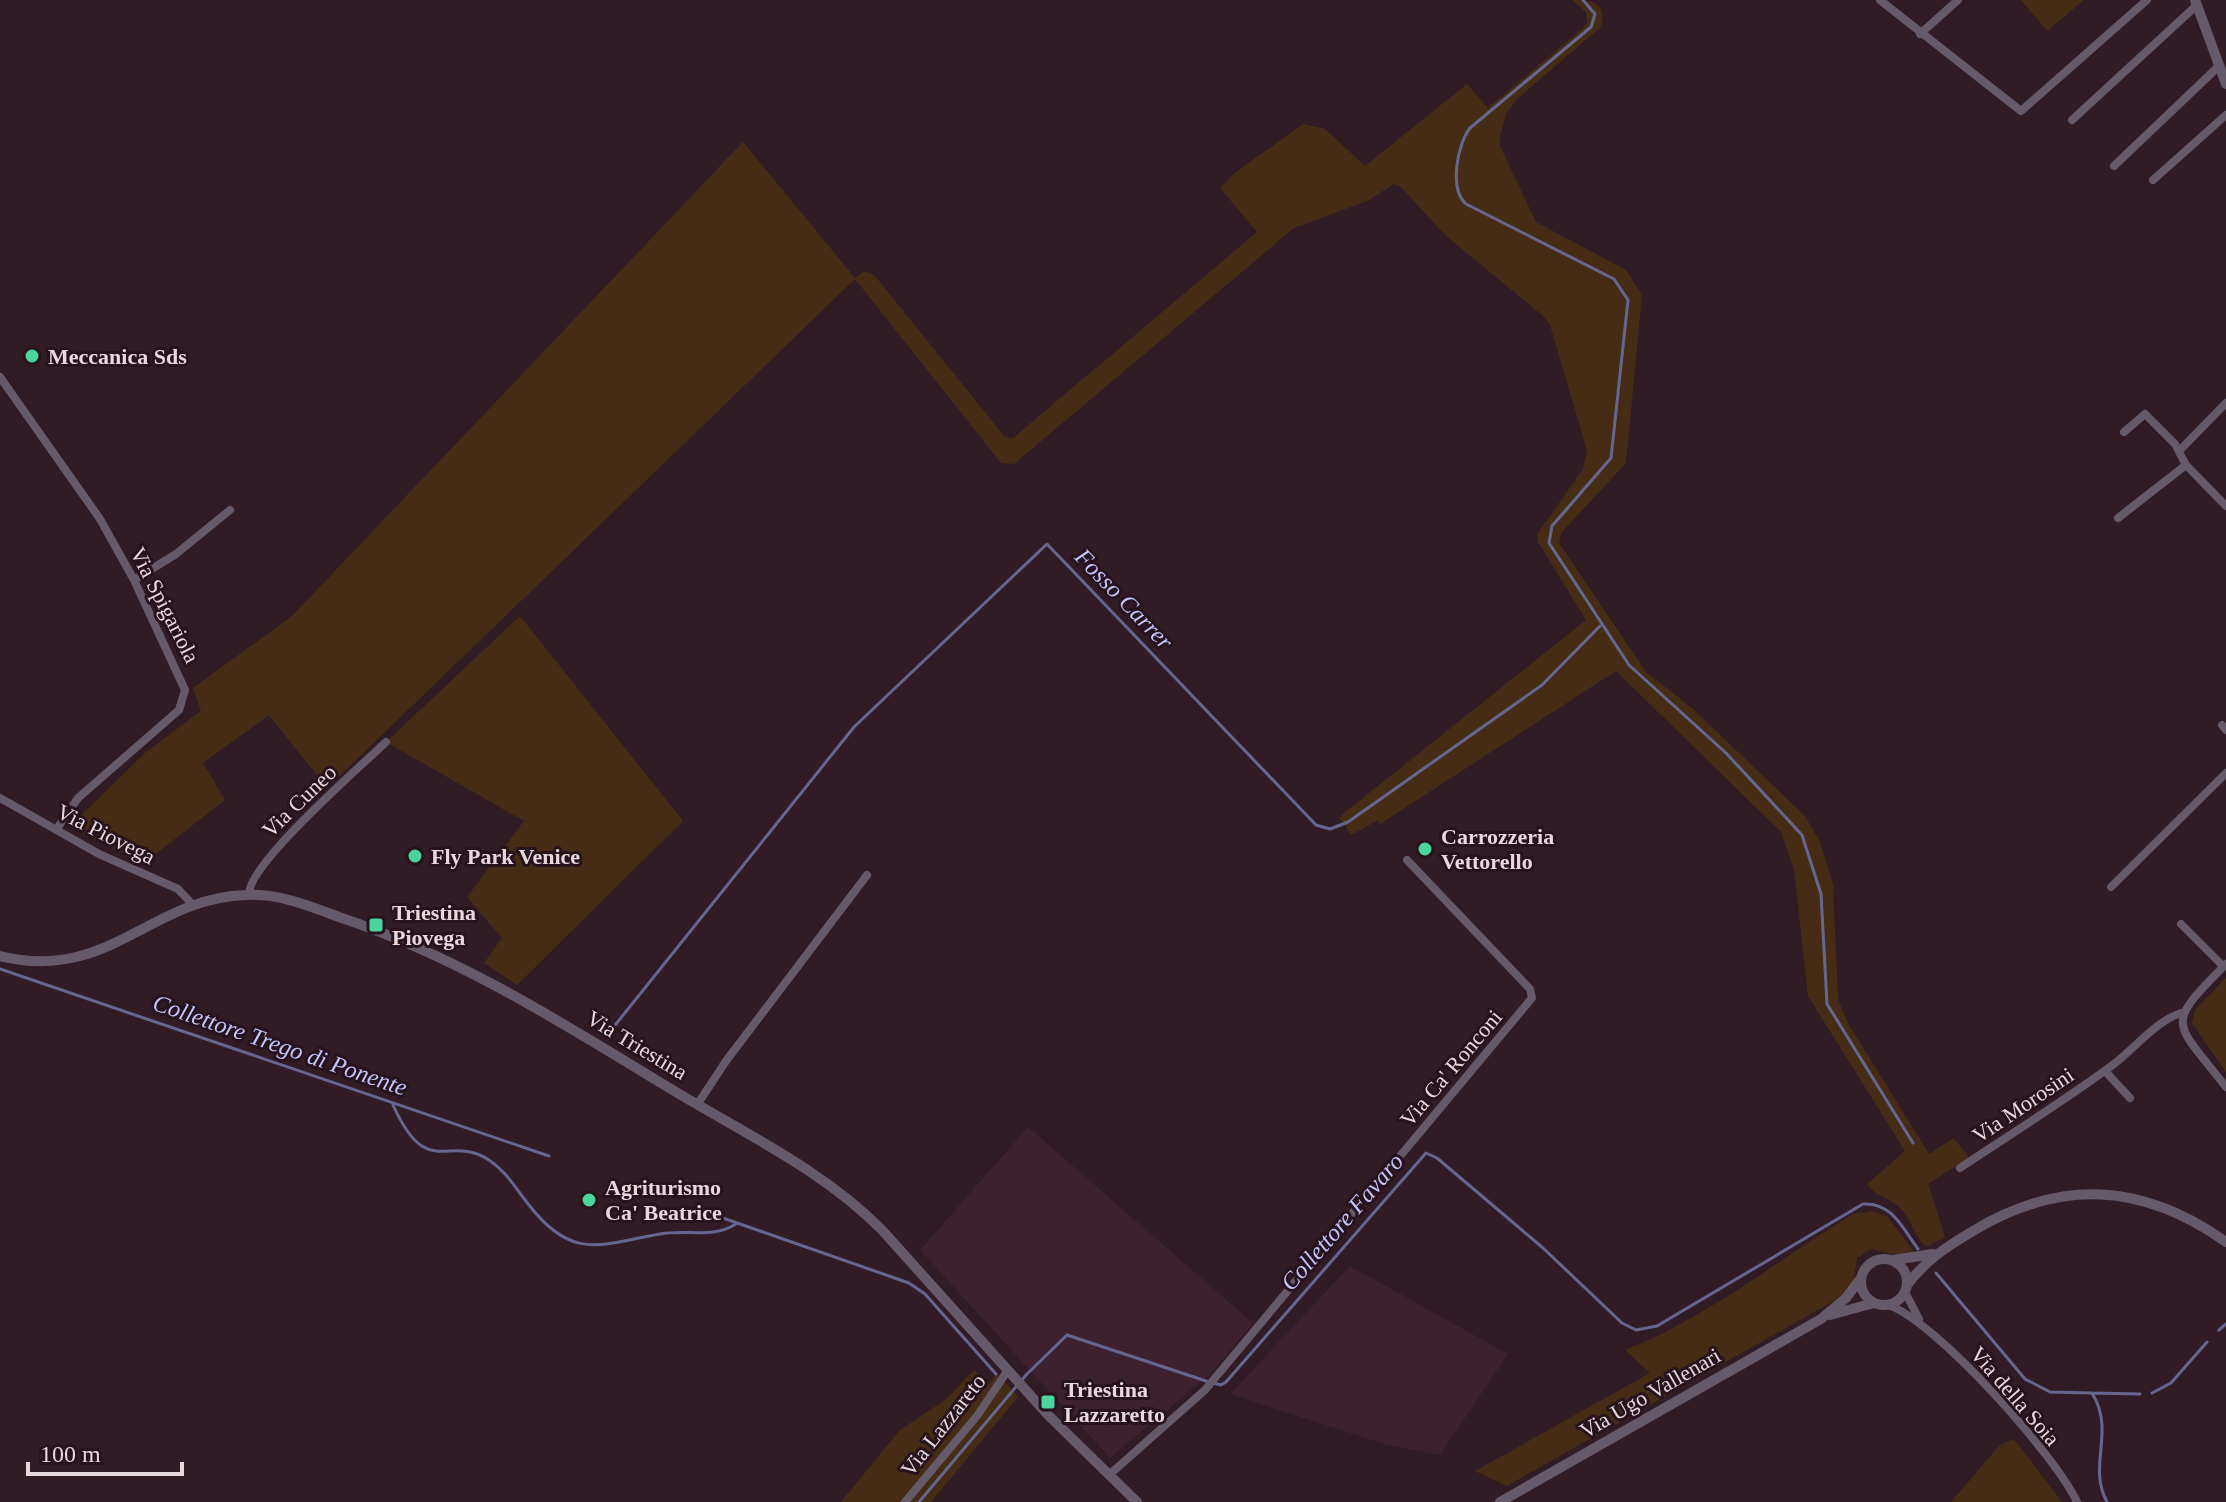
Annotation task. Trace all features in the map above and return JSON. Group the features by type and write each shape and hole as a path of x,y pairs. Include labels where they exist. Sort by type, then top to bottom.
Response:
{"street":[{"path":"1880,0 2021,111 2147,0"},
{"path":"1920,34 1958,0"},
{"path":"2072,120 2196,3 2225,80"},
{"path":"2114,166 2219,66"},
{"path":"2153,180 2226,115"},
{"name":"Via Spigariola","path":"0,377 100,519 134,580 184,683 183,704 78,798 56,830"},
{"path":"2179,451 2226,403"},
{"path":"2124,432 2145,414 2179,451 2186,465 2226,506"},
{"path":"2118,518 2186,465"},
{"path":"134,580 176,554 230,510"},
{"name":"Via Cuneo","path":"249,895 250,884 271,853 386,742"},
{"path":"2111,887 2226,773"},
{"name":"Via Piovega","path":"0,798 56,830 178,889 193,905"},
{"name":"Via Ca' Ronconi","path":"1109,1475 1205,1390 1532,998 1530,989 1407,860"},
{"path":"697,1105 726,1061 867,875"},
{"name":"Via Triestina","path":"0,956 52,962 89,956 193,905 249,895 309,906 443,957 514,995 852,1202 1028,1393 1137,1502"},
{"name":"Via Morosini","path":"1960,1168 2105,1071 2139,1046 2163,1021 2181,1016 2225,965 2181,924"},
{"path":"2181,1016 2187,1036 2226,1087"},
{"name":"Via Morosini","path":"2105,1071 2130,1098"},
{"name":"Via Ugo Vallenari","path":"1821,1319 1874,1303 1888,1305 1935,1253 1983,1225 2030,1204 2092,1193 2154,1203 2184,1215 2226,1242"},
{"name":"Via Ugo Vallenari","path":"1500,1502 1821,1319 1846,1298 1868,1264 1935,1253"},
{"path":"1891,1260 1904,1270 1906,1288"},
{"path":"1861,1278 1864,1294 1874,1303"},
{"name":"Via della Soia","path":"1906,1288 1919,1320"},
{"name":"Via della Soia","path":"1888,1305 1919,1320 2004,1406 2077,1502"},
{"name":"Via Lazzareto","path":"905,1502 977,1416 1009,1372"}],"shaded area":[{"path":"1572,0 1591,2 1600,7 1601,27 1518,98 1507,112 1500,146 1536,222 1626,270 1642,295 1626,463 1562,532 1559,543 1646,672 1693,709 1805,816 1820,842 1833,884 1838,1000 1849,1025 1929,1154 1954,1138 1969,1158 1928,1184 1945,1237 1926,1247 1898,1206 1875,1193 1867,1184 1905,1151 1808,996 1794,869 1781,832 1616,671 1380,824 1378,820 1351,835 1339,817 1586,620 1538,542 1538,533 1583,469 1587,450 1550,325 1446,236 1401,187 1394,184 1367,201 1294,228 1014,464 1001,463 855,279 327,788 269,715 203,763 225,800 144,863 69,827 146,752 201,711 193,688 292,616 743,142 855,278 865,271 875,276 1005,437 1013,438 1257,232 1220,188 1236,172 1303,124 1325,129 1365,166 1467,84 1488,108 1587,23 1586,12"},
{"path":"2021,0 2084,0 2047,31"},
{"path":"520,616 683,821 517,985 484,963 502,938 467,897 524,821 386,742"},
{"path":"2226,978 2226,1072 2192,1023 2195,1010"},
{"path":"1028,1127 1253,1323 1211,1373 1110,1458 920,1250"},
{"path":"1872,1211 1887,1216 1914,1252 1897,1255 1872,1249 1857,1258 1853,1283 1844,1295 1507,1486 1475,1471 1650,1373 1625,1350 1685,1322 1853,1214"},
{"path":"1350,1266 1508,1354 1440,1455 1387,1445 1230,1394"},
{"path":"974,1370 989,1384 997,1373 1018,1397 931,1502 841,1502 900,1430 945,1400"},
{"path":"2014,1439 2062,1502 1951,1502 2000,1445"}],"waterway":[{"path":"1583,0 1595,14 1591,27 1470,128 1462,145 1456,178 1466,204 1614,279 1628,300 1611,458 1552,526 1549,543 1629,665 1726,753 1802,835 1821,894 1827,1004 1913,1143"},
{"name":"Fosso Carrer","path":"612,1029 854,727 1047,544 1316,825 1330,829 1348,822 1542,685 1600,626"},
{"name":"Collettore Trego di Ponente","path":"0,969 549,1156"},
{"path":"393,1105 405,1128 417,1142 428,1149 475,1153 489,1160 506,1175 545,1223 574,1242 605,1244 670,1233 718,1231 736,1224"},
{"name":"Collettore Favaro","path":"919,1502 1026,1375 1067,1335 1206,1381 1221,1385 1226,1382 1426,1153 1437,1158 1543,1248 1622,1323 1636,1330 1657,1326 1863,1204 1882,1207 1889,1212 1918,1249"},
{"name":"Collettore Trego di Ponente","path":"700,1210 909,1283 925,1294 996,1374"},
{"path":"1936,1273 2025,1379 2050,1392 2092,1393 2102,1421 2100,1475 2107,1502"},
{"path":"2219,1330 2226,1324"},
{"path":"2152,1393 2171,1383 2207,1342"},
{"path":"2092,1393 2140,1394"}],"place":[{"name":"Meccanica Sds","path":"32,356"},
{"name":"Carrozzeria Vettorello","path":"1425,849"},
{"name":"Fly Park Venice","path":"415,856"},
{"name":"Triestina Piovega","path":"376,925"},
{"name":"Agriturismo Ca' Beatrice","path":"589,1200"},
{"name":"Triestina Lazzaretto","path":"1048,1402"}]}
